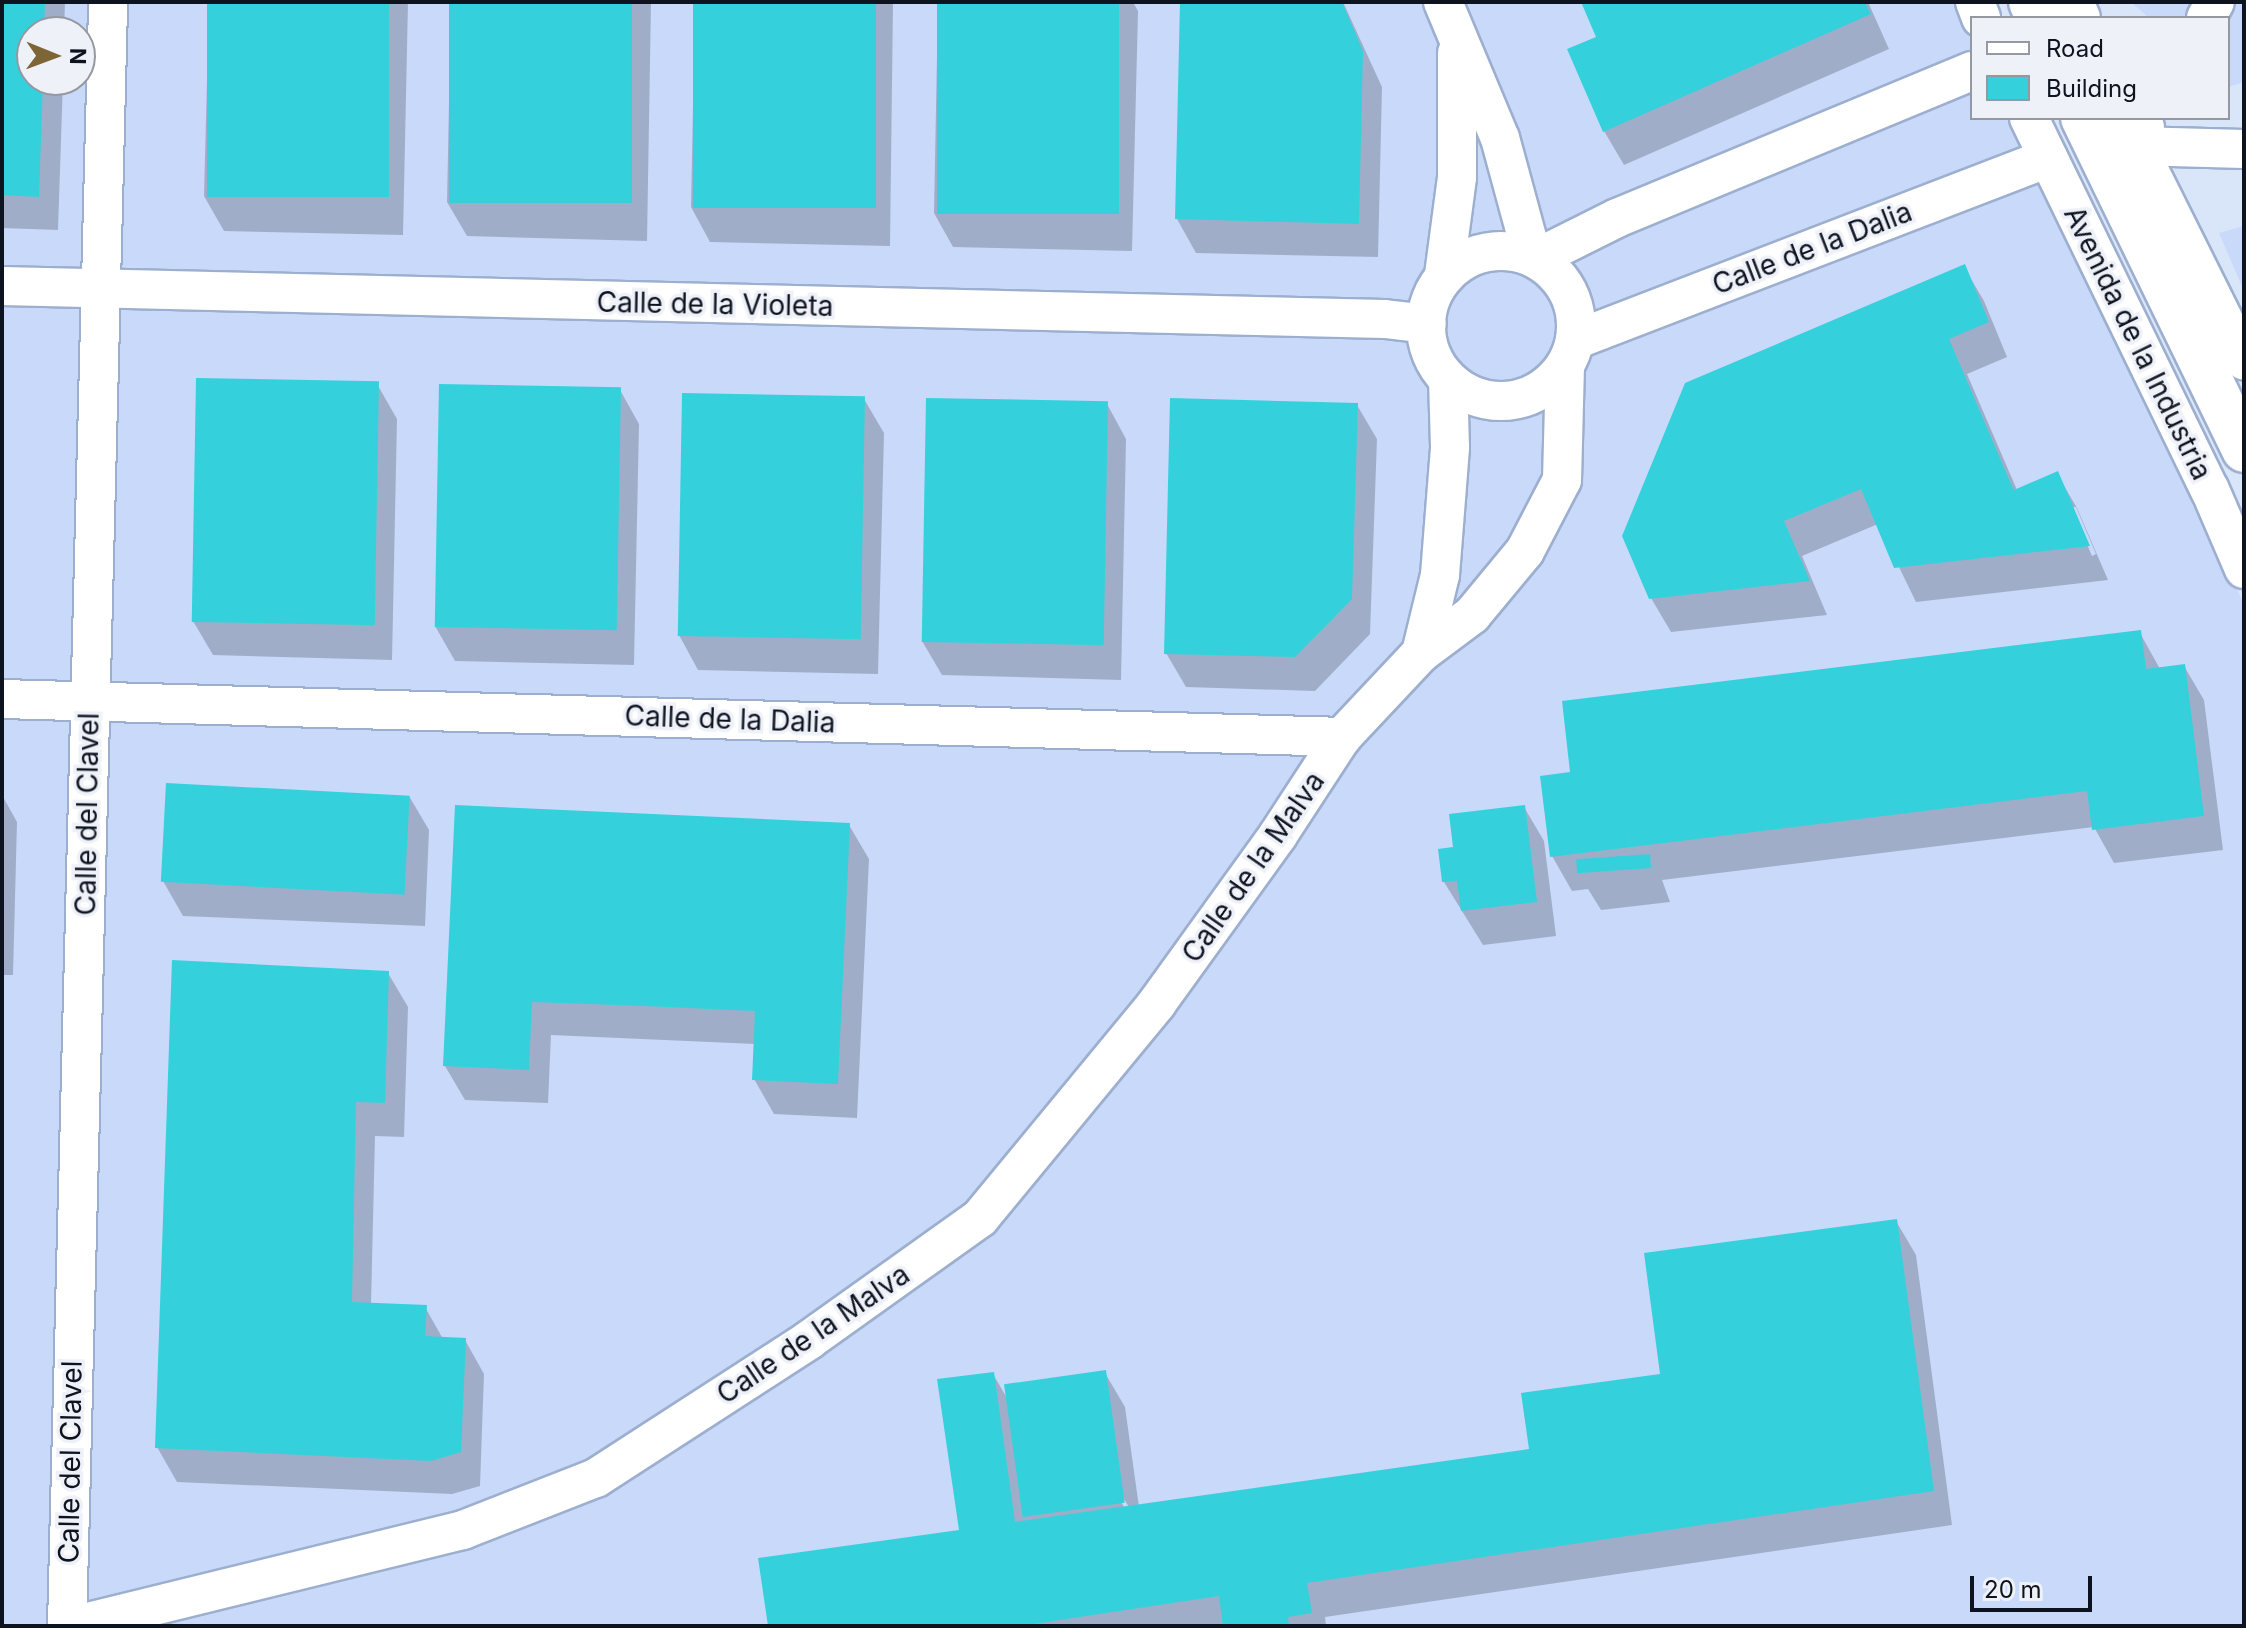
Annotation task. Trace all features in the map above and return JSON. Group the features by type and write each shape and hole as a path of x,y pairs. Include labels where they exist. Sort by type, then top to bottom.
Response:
{"main road":[{"name":"Avenida de la Industria","path":"2084,120 2244,450"}],"street":[{"name":"Calle del Clavel","path":"70,1626 108,2"},
{"path":"1450,18 1500,138 1534,257"},
{"path":"1450,18 1457,177 1444,275 1428,305 1426,339 1435,362 1448,380 1469,394 1491,401 1520,399 1546,387 1570,353"},
{"path":"1534,257 1617,218 1970,72"},
{"name":"Avenida de la Industria","path":"2030,120 2210,490 2244,569"},
{"path":"2136,127 2244,149"},
{"path":"2136,127 2244,361"},
{"name":"Calle de la Dalia","path":"1570,353 2048,158"},
{"path":"1342,737 1421,653 1472,615 1525,551 1562,480 1570,353 1576,311 1562,281 1534,257 1505,249 1471,255 1444,275"},
{"name":"Calle de la Violeta","path":"2,286 1385,319 1427,324"},
{"path":"1421,653 1440,575 1450,447 1448,380"},
{"name":"Calle de la Dalia","path":"2,699 1342,737"},
{"name":"Calle de la Malva","path":"70,1626 463,1530 596,1478 821,1332 980,1218 1157,1003 1278,835 1342,737"}],"shaded area":[{"path":"2,2 1981,2 1973,16 1970,16 1970,120 2032,120 2244,605 2244,1626 2,1626"},
{"path":"2131,2 2244,2 2244,82 2230,86 2230,16 2147,16"},
{"path":"2244,226 2244,291 2219,233"}],"building":[{"path":"2,2 45,2 45,16 16,16 16,96 42,96 39,197 2,195"},
{"path":"207,2 389,2 389,197 207,197"},
{"path":"449,2 632,2 632,203 449,203"},
{"path":"693,2 876,2 876,208 693,208"},
{"path":"937,2 1119,2 1119,214 937,214"},
{"path":"1180,2 1342,2 1363,51 1359,224 1175,219"},
{"path":"1581,2 1865,2 1871,14 1603,132 1567,49 1596,37"},
{"path":"1965,264 1989,322 1949,339 2011,484 2014,490 2058,471 2090,546 1894,568 1861,489 1784,521 1810,581 1649,599 1622,536 1685,383"},
{"path":"196,378 379,381 375,625 192,622"},
{"path":"439,384 621,387 617,630 435,627"},
{"path":"682,393 865,396 861,639 678,636"},
{"path":"926,398 1108,401 1104,645 922,642"},
{"path":"1170,398 1358,403 1352,599 1295,657 1164,654"},
{"path":"2141,630 2146,669 2185,664 2204,816 2092,830 2087,791 1550,857 1540,776 1570,772 1562,701"},
{"path":"166,783 410,796 404,895 161,882"},
{"path":"455,805 850,823 838,1084 752,1080 755,1011 532,1002 529,1070 443,1066"},
{"path":"1525,805 1537,902 1461,911 1457,881 1442,882 1438,849 1453,847 1449,814"},
{"path":"1650,854 1651,868 1577,873 1576,859"},
{"path":"172,960 389,971 385,1103 356,1102 352,1302 427,1305 425,1336 466,1338 461,1452 431,1461 155,1448"},
{"path":"1897,1219 1934,1491 1307,1583 1312,1613 1288,1617 1289,1626 1223,1626 1219,1596 1020,1626 768,1626 758,1558 959,1530 937,1379 994,1372 1015,1522 1529,1449 1521,1393 1660,1374 1644,1253"},
{"path":"1106,1370 1125,1503 1023,1517 1004,1384"}]}
